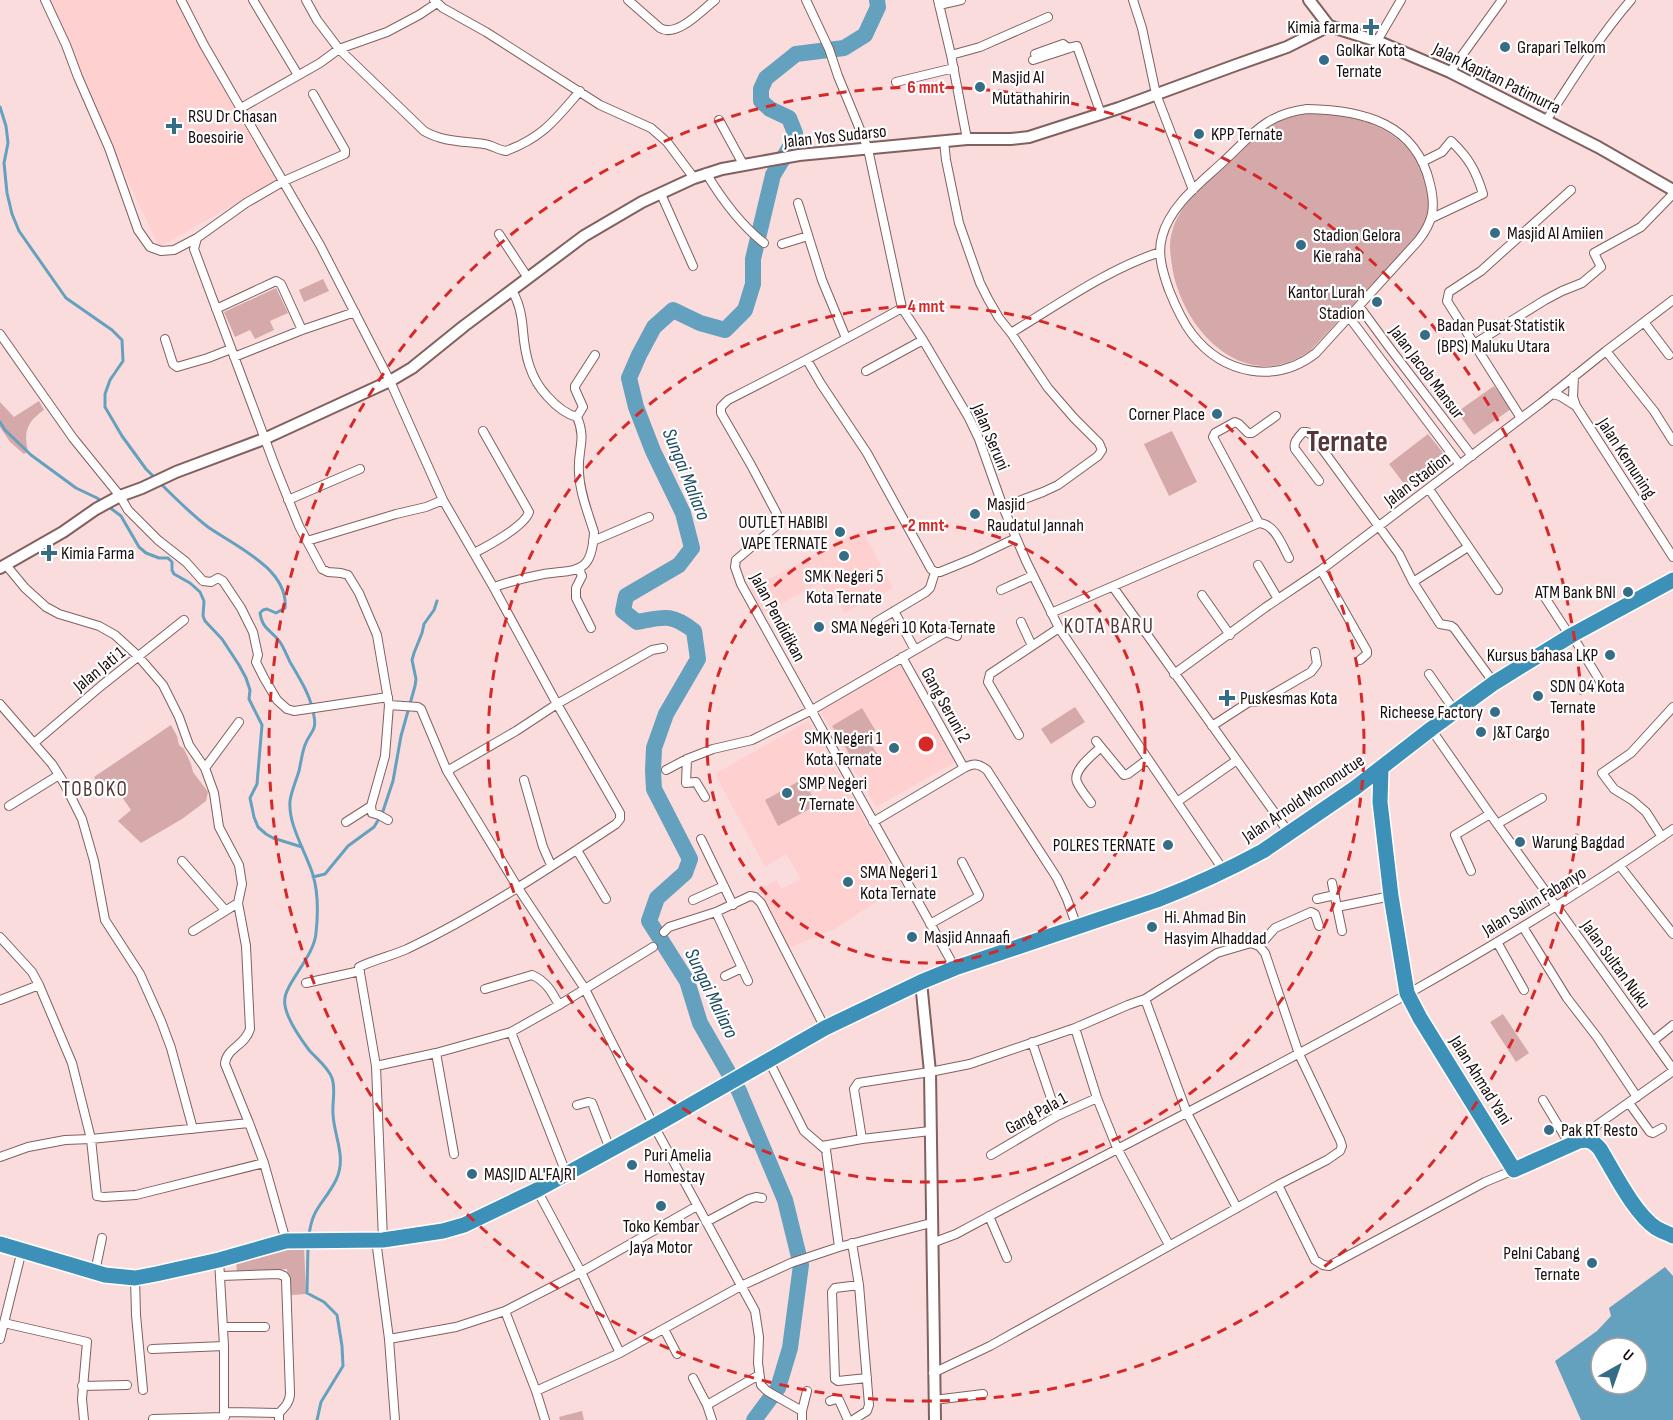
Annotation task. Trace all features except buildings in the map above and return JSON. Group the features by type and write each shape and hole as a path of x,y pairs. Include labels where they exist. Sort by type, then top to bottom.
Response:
{"highway":[{"name":"Jalan Arnold Mononutue","path":"0,1244 105,1275 135,1278 219,1260 290,1240 380,1240 443,1231 487,1216 654,1126 825,1028 921,982 955,968 1156,900 1224,872 1263,851 1355,788 1494,683 1571,635 1673,580"},
{"name":"Jalan Ahmad Yani","path":"1381,768 1380,802 1391,896 1407,993 1420,1018 1514,1170"},
{"path":"1355,788 1368,793 1380,802"},
{"path":"1514,1170 1579,1140 1588,1139 1600,1149 1637,1209 1654,1227 1673,1236"}],"street":[{"path":"45,0 102,130 138,230 150,247 161,252 174,250 197,238 246,203 284,181 343,156 346,151 313,94"},
{"path":"253,0 298,75"},
{"path":"306,0 316,20 339,49 424,131 439,139 485,144 506,152 547,128 580,90"},
{"path":"628,0 666,31 681,27 715,0"},
{"name":"Jalan Seruni","path":"806,0 868,149 902,308 969,418 1032,576 1059,628 1224,872"},
{"path":"961,0 939,2 954,68 966,139"},
{"path":"1132,0 1142,28 1156,94 1193,189"},
{"path":"1309,0 1329,26"},
{"path":"1377,40 1401,0"},
{"path":"1450,72 1502,0"},
{"path":"1546,121 1584,62 1631,0"},
{"path":"241,108 320,63 339,49 394,28 419,15 436,1 443,8 486,32 610,110 651,128 667,142 694,178"},
{"path":"185,2 204,45 284,181 355,312 390,381 443,500 620,813 620,819 616,824 518,888 404,951 359,967 376,1066 380,1240 395,1420"},
{"path":"951,55 980,46 1048,17"},
{"name":"Jalan Yos Sudarso","path":"3,566 63,532 116,498 176,472 264,439 390,381 412,368 584,236 625,212 706,173 799,155 966,139 1029,137 1101,114 1287,46 1329,26"},
{"name":"Jalan Kapitan Patimurra","path":"1329,26 1377,40 1450,72 1598,147 1673,192"},
{"path":"1034,57 1077,46 1101,114"},
{"path":"896,82 954,68"},
{"path":"1307,109 1340,111 1381,122 1406,138 1415,148 1422,162 1434,204 1432,218 1418,241 1316,353 1305,362 1282,370 1245,370 1211,353 1191,334 1175,305 1164,277 1160,252 1162,237 1167,222 1193,189 1250,135 1272,118 1291,111 1307,109"},
{"path":"719,120 744,164"},
{"path":"944,141 959,223 988,299 1048,388 1096,440 1102,450 1098,456 1058,485 1003,507"},
{"path":"1422,162 1442,152 1451,141 1465,154 1473,166 1483,194 1432,218"},
{"path":"706,173 752,233 764,243"},
{"path":"1521,418 1447,301 1449,292 1480,271 1571,190"},
{"path":"1474,344 1562,291 1582,283 1601,267 1594,252 1641,227 1673,192"},
{"path":"661,194 693,266"},
{"path":"798,202 822,280 846,338"},
{"path":"499,234 528,278"},
{"path":"782,244 808,236"},
{"path":"197,238 194,249 288,500 322,569 348,575 359,593 377,635 388,701 385,756 371,806 372,813 388,820"},
{"path":"1011,333 1106,275 1160,252"},
{"path":"216,309 276,281 281,284 302,330"},
{"path":"494,588 521,579 579,569 590,553 594,532 579,478 578,464 583,438 582,428 577,417 554,404 533,376 526,357 520,309 512,291"},
{"name":"Jalan Stadion","path":"1174,674 1321,570 1673,300"},
{"name":"Jalan Jacob Mansur","path":"1359,306 1472,456"},
{"name":"Jalan Pendidikan","path":"902,308 728,400 721,407 721,413 774,508 777,520 776,526 738,556 735,567 741,584 955,968"},
{"path":"165,339 173,364 177,367 233,353 355,312"},
{"name":"Jalan Jacob Mansur","path":"1349,317 1460,465"},
{"path":"1644,322 1669,356"},
{"path":"0,334 116,498 138,522 186,562 203,581 211,582 220,578 246,617 253,632 258,655 256,665 277,700 287,709 294,711 388,701 421,709 447,771 518,888 585,989 654,1126 755,1311 759,1337 761,1385 767,1391 802,1411"},
{"path":"866,371 923,340"},
{"path":"1606,351 1654,411 1673,441"},
{"path":"577,417 583,407 575,386 595,356"},
{"path":"807,360 867,453 931,569 940,572 1016,538"},
{"name":"Jalan Kemuning","path":"1574,376 1576,406 1673,557"},
{"name":"Jalan Kemuning","path":"1552,394 1576,406"},
{"path":"1259,523 1213,437 1215,433 1234,422 1248,433 1252,433 1276,416"},
{"path":"474,553 514,529 529,516 483,431"},
{"path":"1319,481 1295,449 1295,441 1303,432 1312,435 1399,554 1413,582 1440,624 1454,628 1494,683"},
{"path":"288,500 360,469"},
{"path":"1429,489 1498,590"},
{"path":"307,541 443,500"},
{"path":"593,541 649,517"},
{"path":"1051,613 1259,523 1264,523 1273,530 1289,558"},
{"path":"1413,582 1468,547"},
{"path":"1258,565 1278,599"},
{"path":"3,566 46,607 59,614 105,628 138,656 162,686 179,717 189,745 205,768 214,793 219,827 239,865 242,884 237,903 246,946 250,1029 247,1038 227,1055 225,1064 264,1163 290,1240"},
{"path":"579,569 582,576 576,588 576,598 591,628"},
{"path":"1321,570 1366,651 1367,654 1360,660"},
{"path":"876,622 930,588 935,572"},
{"path":"1001,590 1032,576"},
{"path":"1113,587 1289,833"},
{"path":"1542,592 1600,681"},
{"path":"1202,595 1230,635"},
{"path":"894,612 915,650"},
{"name":"Jalan Jati 1","path":"34,743 184,620"},
{"path":"1021,622 1032,646"},
{"path":"1019,735 988,682 988,678 990,674 1059,628"},
{"path":"666,770 687,759 724,746 752,740 812,710 946,632 957,636"},
{"path":"447,771 557,704 652,650 663,648"},
{"path":"1212,726 1249,702 1261,701 1311,672 1317,664 1314,652"},
{"name":"Gang Seruni 2","path":"902,657 964,768"},
{"path":"1429,674 1455,711"},
{"path":"0,704 59,775 82,819 96,871 105,920 140,974 161,1021 171,1048 193,1129"},
{"path":"1662,837 1646,812 1614,789 1602,773 1631,753 1673,707"},
{"path":"205,768 239,722"},
{"name":"Jalan Sultan Nuku","path":"1431,729 1673,1070"},
{"path":"1090,803 1076,777 1077,772 1099,744 1124,774 1128,774 1148,759"},
{"path":"687,759 686,783 696,782 705,797"},
{"path":"1177,802 1237,760"},
{"path":"873,822 964,768 978,764 987,770 1057,878 1077,927"},
{"path":"9,806 59,775"},
{"path":"524,780 543,847 551,865"},
{"path":"1497,824 1542,798"},
{"path":"346,822 371,806"},
{"path":"1471,871 1455,835 1490,814"},
{"name":"Jalan Salim Fabanyo","path":"932,1243 956,1234 1299,1054 1557,907 1673,829"},
{"path":"701,839 733,905"},
{"path":"577,850 606,899"},
{"path":"182,861 225,910"},
{"path":"930,924 978,897 962,862"},
{"path":"1620,866 1673,934"},
{"path":"1332,883 1342,931"},
{"path":"693,900 724,886"},
{"path":"664,932 669,927 716,912 750,896 758,899 825,1028"},
{"path":"1317,899 1335,896"},
{"path":"1337,907 1391,896"},
{"path":"193,931 237,903"},
{"path":"716,912 748,981"},
{"path":"1259,946 1275,928 1311,912 1315,914 1319,926"},
{"path":"1523,927 1567,998 1637,1097"},
{"path":"0,937 32,972 72,1064 91,1139 97,1196 136,1195 264,1163"},
{"path":"1497,942 1524,990"},
{"path":"862,1139 854,1089 861,1082 969,1064 1075,1028 1145,999 1217,952 1251,943 1259,946 1265,953 1299,1054 1342,1146 1336,1155 1327,1160 1169,1245 990,1346 933,1373"},
{"path":"376,1066 436,1053 511,1032 560,1005 653,947"},
{"path":"725,976 741,968"},
{"path":"306,983 360,971"},
{"path":"485,989 532,975 548,987 560,1005"},
{"path":"921,982 930,1072 935,1420"},
{"path":"0,1000 39,985"},
{"path":"1145,999 1187,1113 1237,1208"},
{"path":"1653,1041 1673,1025"},
{"path":"1075,1028 1097,1098 1117,1148 1169,1245"},
{"path":"511,1032 566,1173"},
{"path":"1032,1042 1057,1116"},
{"path":"436,1053 454,1154"},
{"path":"769,1061 804,1131 827,1153 838,1247"},
{"path":"1588,1139 1597,1125 1673,1070"},
{"name":"Gang Pala 1","path":"991,1155 1057,1116 1097,1098"},
{"path":"1543,1100 1570,1145"},
{"path":"577,1106 588,1102 591,1104 610,1149"},
{"path":"1629,1103 1650,1132 1653,1133 1662,1128"},
{"path":"0,1157 65,1140 249,1123"},
{"path":"822,1146 930,1131"},
{"path":"1278,1185 1315,1260 1329,1266 1485,1182 1514,1170"},
{"path":"537,1190 581,1272 620,1353"},
{"path":"706,1222 750,1199 762,1198"},
{"path":"389,1339 456,1327 504,1311 581,1272 697,1206"},
{"path":"989,1216 1007,1258"},
{"path":"536,1391 620,1353 741,1286 790,1263 838,1247 932,1223"},
{"path":"95,1272 102,1238"},
{"path":"852,1244 859,1285 868,1408 853,1420"},
{"path":"0,1339 4,1323 4,1306 22,1250"},
{"path":"219,1260 225,1416"},
{"path":"153,1419 225,1416 279,1417 290,1399 286,1279 279,1274 221,1276"},
{"path":"135,1278 143,1390"},
{"path":"859,1285 835,1288 832,1292 835,1378 838,1381 867,1378"},
{"path":"504,1311 545,1420"},
{"path":"4,1323 87,1342 82,1386 84,1420"},
{"path":"223,1327 265,1327"},
{"path":"664,1329 677,1354"},
{"path":"152,1349 224,1346"},
{"path":"707,1405 759,1375"},
{"path":"693,1378 712,1420"},
{"path":"82,1386 127,1386"},
{"path":"802,1420 807,1391"},
{"path":"934,1400 983,1394"},
{"path":"830,1401 839,1400 848,1420"}],"shaded area":[{"name":"RSU Dr Chasan Boesoirie","path":"47,0 175,0 276,181 159,247 77,72"},
{"path":"1307,111 1345,116 1379,127 1394,136 1418,162 1426,181 1430,197 1428,217 1416,237 1311,350 1288,362 1265,366 1243,362 1223,352 1191,317 1180,295 1173,272 1170,247 1172,232 1175,222 1187,204 1244,143 1262,127 1287,116"},
{"path":"323,279 329,291 304,302 299,290"},
{"path":"276,288 288,313 270,321 274,330 255,339 250,330 235,337 224,312"},
{"path":"1494,386 1511,409 1474,435 1457,412"},
{"path":"39,401 44,410 28,427 26,438 28,451 24,454 10,442 0,427 0,402 14,417"},
{"path":"1172,431 1197,482 1169,496 1144,444"},
{"path":"1428,434 1448,459 1408,489 1389,464"},
{"name":"SMK Negeri 5 Kota Ternate","path":"862,530 893,588 845,613 833,593 828,595 821,583 763,613 750,589"},
{"name":"SMK Negeri 1 Kota Ternate","path":"899,661 956,762 876,807 818,708"},
{"path":"1075,707 1085,722 1051,744 1041,729"},
{"path":"862,708 877,733 868,739 878,755 870,760 867,755 855,763 832,726"},
{"path":"808,721 902,885 835,929 789,948 759,889 776,880 782,889 801,879 786,854 765,867 715,774"},
{"path":"171,725 193,772 208,792 206,801 182,819 141,843 118,821 131,810 112,783 98,784 94,777"},
{"path":"803,779 817,805 778,826 765,800"},
{"path":"1503,1014 1529,1053 1516,1062 1490,1022"},
{"path":"304,1246 306,1294 291,1295 287,1269 237,1273 236,1261"},
{"path":"582,1411 584,1420 560,1420 559,1417"}],"water":[{"path":"1665,1267 1673,1276 1673,1420 1581,1420 1555,1361 1589,1337 1589,1396 1649,1396 1649,1336 1590,1336 1611,1316 1609,1308"}],"waterway":[{"name":"Sungai Maliaro","path":"754,1420 778,1388 790,1348 801,1265 785,1200 739,1091 700,1023 687,981 649,921 657,898 685,873 690,859 654,789 653,771 654,748 666,714 698,659 694,631 686,625 667,618 637,622 623,611 626,596 679,565 692,548 683,513 653,451 636,407 629,378 654,327 673,310 700,323 725,330 745,310 753,284 753,259 773,175 793,142 795,133 789,118 770,109 761,101 761,89 766,78 796,54 844,48 865,35 878,7 877,0"},
{"path":"0,107 8,143 4,163 7,193 19,231 66,298 112,330 122,340 123,361 110,380 105,394 105,407 122,436 155,478"},
{"path":"0,422 5,430 31,455 76,488 97,498 121,516 139,547 146,553 159,558 168,558 172,562 174,574 200,592 204,601 205,621 222,639 239,665 250,690 249,699 262,725 257,784 250,798 254,817 258,827 266,834 302,847"},
{"path":"159,482 208,527 270,570 284,594 285,608 276,613 267,609 263,610 260,613 261,619 283,647 313,709 314,729 304,748 292,790 290,810 315,882 316,933 309,953 287,991 285,1004 286,1011 297,1032 332,1078 333,1114 340,1163 336,1180 313,1218 309,1236"},
{"path":"313,877 325,874 348,846 374,827 382,814 393,781 401,736 415,686 412,660 424,624 434,610 437,601"},
{"path":"308,1246 307,1293 324,1302 337,1315 342,1346 343,1366 321,1402 317,1420"}],"place":[{"name":"Kimia farma","path":"1371,27"},
{"name":"Grapari Telkom","path":"1505,47"},
{"name":"Golkar Kota Ternate","path":"1324,60"},
{"name":"Masjid Al Mutathahirin","path":"980,87"},
{"name":"RSU Dr Chasan Boesoirie","path":"174,126"},
{"name":"KPP Ternate","path":"1199,134"},
{"name":"Masjid Al Amiien","path":"1495,233"},
{"name":"Stadion Gelora Kie raha","path":"1301,245"},
{"name":"Kantor Lurah Stadion","path":"1377,302"},
{"name":"Badan Pusat Statistik (BPS) Maluku Utara","path":"1425,335"},
{"name":"Corner Place","path":"1217,414"},
{"name":"Masjid Raudatul Jannah","path":"975,514"},
{"name":"OUTLET HABIBI VAPE TERNATE","path":"840,532"},
{"name":"Kimia Farma","path":"49,553"},
{"name":"SMK Negeri 5 Kota Ternate","path":"844,556"},
{"name":"ATM Bank BNI","path":"1628,592"},
{"name":"SMA Negeri 10 Kota Ternate","path":"819,627"},
{"name":"Kursus bahasa LKP","path":"1610,655"},
{"name":"SDN 04 Kota Ternate","path":"1538,696"},
{"name":"Puskesmas Kota","path":"1227,698"},
{"name":"Richeese Factory","path":"1495,712"},
{"name":"J&T Cargo","path":"1481,732"},
{"name":"SMK Negeri 1 Kota Ternate","path":"894,748"},
{"name":"SMP Negeri 7 Ternate","path":"787,793"},
{"name":"Warung Bagdad","path":"1520,842"},
{"name":"POLRES TERNATE","path":"1168,845"},
{"name":"SMA Negeri 1 Kota Ternate","path":"848,882"},
{"name":"Hi. Ahmad Bin Hasyim Alhaddad","path":"1152,927"},
{"name":"Masjid Annaafi","path":"912,937"},
{"name":"Pak RT Resto","path":"1549,1130"},
{"name":"Puri Amelia Homestay","path":"632,1165"},
{"name":"MASJID AL'FAJRI","path":"472,1174"},
{"name":"Toko Kembar Jaya Motor","path":"661,1206"},
{"name":"Pelni Cabang Ternate","path":"1592,1263"}],"district":[{"name":"Ternate","path":"1347,441"},
{"name":"KOTA BARU","path":"1109,626"},
{"name":"TOBOKO","path":"95,789"}]}
